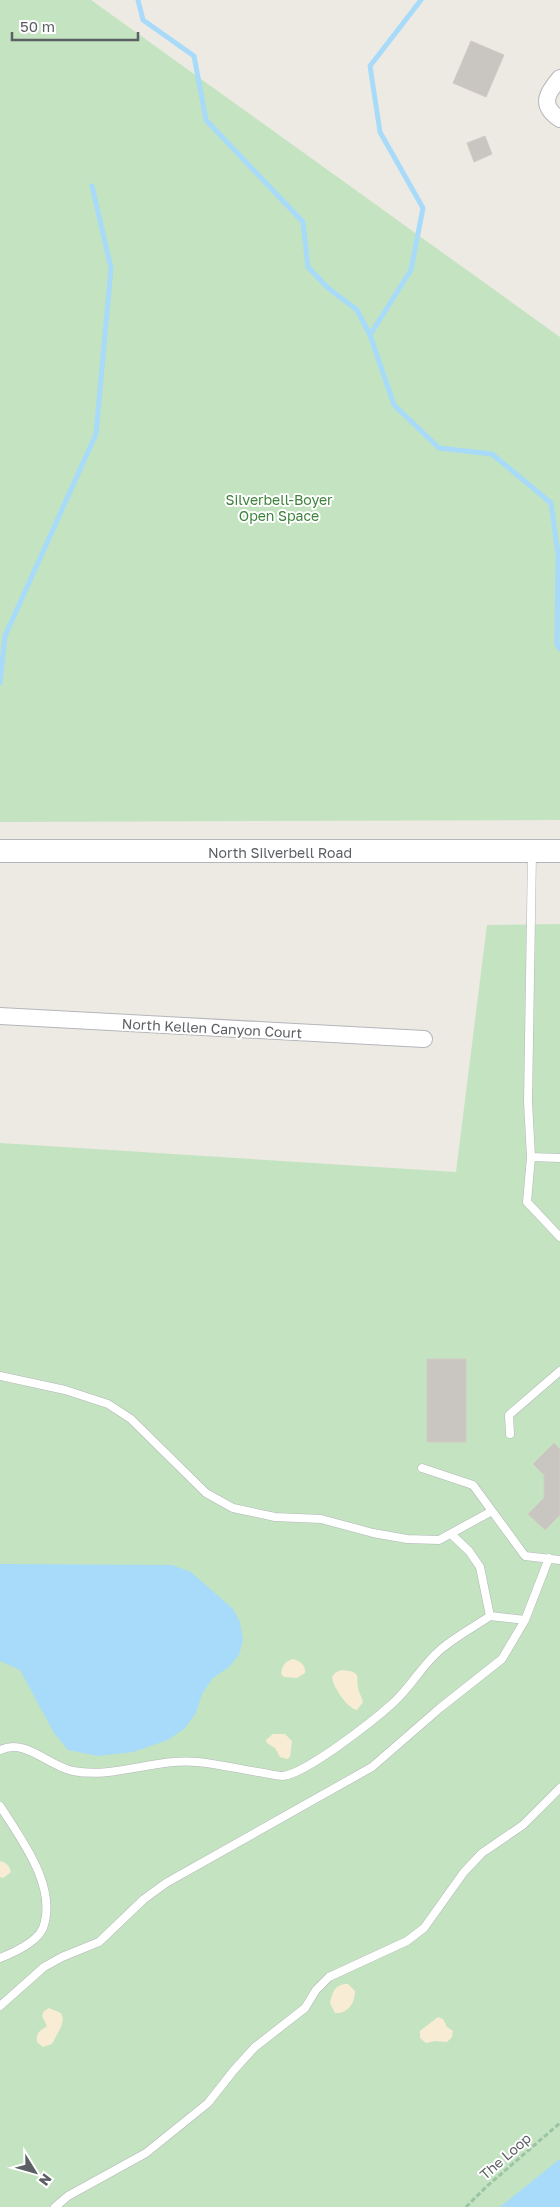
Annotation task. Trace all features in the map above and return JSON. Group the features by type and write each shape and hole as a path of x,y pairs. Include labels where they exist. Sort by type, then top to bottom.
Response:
{"main road":[{"name":"North Silverbell Road","path":"0,851 560,851"}],"street":[{"path":"560,78 548,92 546,102 552,113 560,119"},
{"name":"North Kellen Canyon Court","path":"0,1016 424,1040"}],"lane":[{"path":"532,851 528,1102 531,1157 527,1202 560,1237"},
{"path":"531,1157 560,1158"},
{"path":"510,1434 509,1415 560,1371"},
{"path":"0,1376 65,1390 108,1404 131,1419 206,1493 233,1508 275,1517 321,1518 373,1533 408,1539 439,1540 492,1511"},
{"path":"422,1468 473,1485 525,1556 560,1560"},
{"path":"451,1534 469,1551 480,1567 490,1616"},
{"path":"0,2006 44,1967 62,1957 99,1942 144,1899 166,1883 372,1767 440,1708 502,1659 525,1620 549,1558"},
{"path":"0,1750 6,1747 24,1748 53,1764 73,1771 95,1773 160,1763 196,1762 283,1776 312,1765 392,1704 414,1681 429,1660 441,1649 490,1616 525,1620"},
{"path":"55,2207 68,2196 146,2153 208,2103 255,2047 304,2008 328,1976 407,1941 424,1928 464,1872 482,1853 523,1825 560,1788"},
{"path":"0,1806 42,1878 47,1902 42,1929 21,1950 0,1958"}],"path":[{"name":"The Loop","path":"466,2207 560,2123"}],"green space":[{"name":"Silverbell-Boyer Open Space","path":"0,0 91,0 560,337 560,820 0,822"},
{"path":"560,924 560,2207 0,2207 0,1143 456,1172 487,925"}],"sand":[{"path":"293,1659 302,1664 305,1668 305,1673 297,1678 284,1677 281,1674 283,1666"},
{"path":"341,1670 353,1672 357,1676 359,1692 363,1702 357,1710 345,1701 333,1681 332,1677"},
{"path":"273,1734 285,1734 292,1741 290,1757 287,1759 280,1757 275,1748 267,1743 266,1740"},
{"path":"0,1861 7,1865 11,1872 3,1878 0,1877"},
{"path":"348,1984 355,1991 354,2000 347,2010 335,2013 330,2003 333,1992 340,1985"},
{"path":"49,2008 61,2013 63,2019 52,2044 43,2047 37,2042 37,2036 47,2026 42,2016 44,2011"},
{"path":"438,2017 443,2019 447,2027 453,2031 452,2037 447,2042 435,2041 426,2043 420,2038 420,2031"}],"water":[{"path":"0,1564 172,1565 191,1572 233,1609 240,1622 243,1640 239,1655 229,1667 213,1678 202,1694 196,1713 185,1728 168,1740 133,1752 98,1756 68,1750 54,1733 20,1670 0,1661"},
{"path":"560,2159 560,2207 500,2207 556,2162"}],"building":[{"path":"471,41 504,55 486,97 453,83"},
{"path":"485,136 492,154 474,162 467,143"},
{"path":"427,1359 466,1359 466,1442 427,1442"},
{"path":"554,1443 560,1449 560,1515 545,1530 528,1514 544,1498 544,1475 533,1464"}],"waterway":[{"path":"138,0 143,20 194,56 206,120 303,222 308,267 328,288 357,310 370,335 394,405 439,448 492,454 551,503 558,554 557,644 560,649"},
{"path":"370,335 411,270 423,208 380,132 370,66 421,0"},
{"path":"0,683 5,636 96,434 111,268 92,186"}]}
